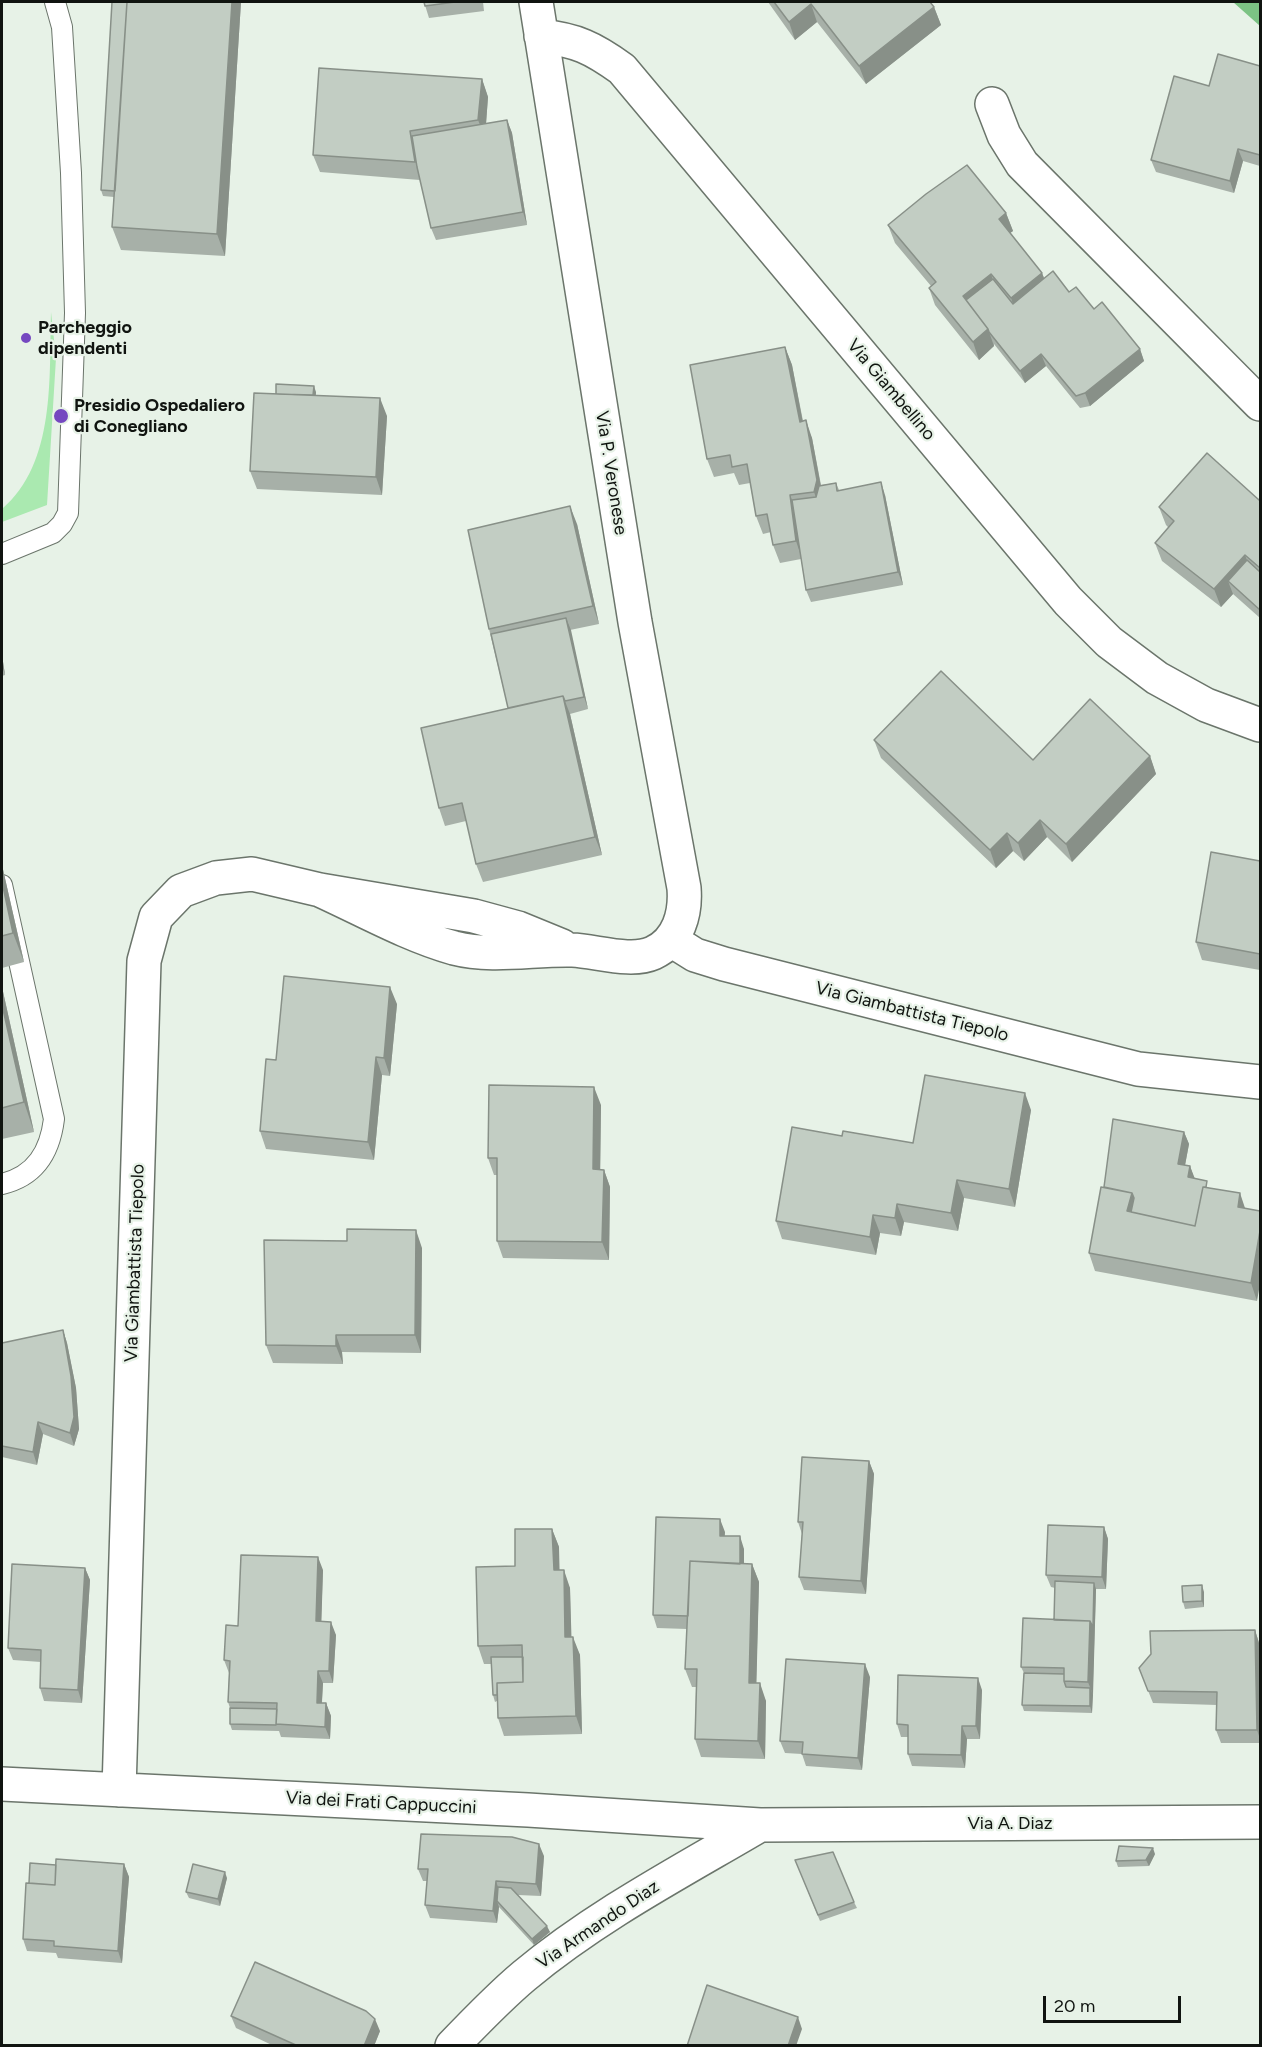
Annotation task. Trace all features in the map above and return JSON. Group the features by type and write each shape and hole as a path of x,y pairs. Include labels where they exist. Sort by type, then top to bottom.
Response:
{"street":[{"name":"Via P. Veronese","path":"536,2 633,611 684,888 685,904 682,921 671,940"},
{"name":"Via Giambellino","path":"541,36 566,39 588,47 621,69 1068,601 1109,642 1157,678 1206,705 1260,725"},
{"path":"992,104 1004,135 1022,164 1260,405"},
{"name":"Via Giambattista Tiepolo","path":"119,1790 144,961 156,917 181,891 216,878 252,874 320,890 474,916 518,928 572,950 636,957 654,953 671,940 695,955 724,964 1138,1069 1260,1082"},
{"name":"Via dei Frati Cappuccini","path":"2,1784 528,1810 760,1825"},
{"name":"Via A. Diaz","path":"760,1825 1260,1822"},
{"name":"Via Armando Diaz","path":"452,2046 524,1976 574,1938 635,1898 760,1825"}],"lane":[{"path":"2,554 53,533 68,513 75,313 71,173 62,27 55,2"},
{"path":"2,885 54,1119 51,1139 41,1161 26,1174 2,1184"}],"green space":[{"path":"1233,2 1260,2 1260,26"},
{"path":"51,312 56,358 47,505 2,522 2,509 20,490 41,444 49,391"}],"building":[{"path":"112,2 127,2 115,191 101,190"},
{"path":"127,2 232,2 217,234 112,227"},
{"path":"424,2 455,2 425,6"},
{"path":"774,2 930,2 934,7 859,66 811,4 789,22"},
{"path":"1218,54 1260,66 1260,155 1238,149 1230,181 1151,160 1174,76 1209,86"},
{"path":"319,68 482,79 478,120 410,131 415,162 313,155"},
{"path":"507,120 523,212 431,228 412,136"},
{"path":"967,165 1006,213 999,219 1042,273 1011,298 991,274 963,296 988,329 973,342 929,288 936,282 888,225"},
{"path":"1053,271 1069,292 1076,287 1094,309 1102,302 1140,349 1085,393 1076,396 1041,354 1020,371 966,300 993,279 1013,304"},
{"path":"785,347 800,422 806,420 817,480 814,492 790,495 796,541 773,545 767,514 756,516 747,464 732,467 730,455 707,459 690,365"},
{"path":"276,384 314,386 313,395 276,394"},
{"path":"254,393 380,398 376,477 250,471"},
{"path":"1207,453 1259,500 1260,498 1260,568 1245,555 1214,589 1155,543 1174,521 1159,507"},
{"path":"881,482 898,572 806,590 792,500 816,497 819,486 836,483 837,491"},
{"path":"570,506 593,606 489,629 468,530"},
{"path":"1247,560 1260,572 1260,610 1228,581"},
{"path":"566,618 584,697 565,701 563,696 508,708 491,634"},
{"path":"941,671 1033,760 1090,699 1150,756 1066,844 1040,820 1018,843 1007,833 990,850 874,740"},
{"path":"563,696 595,837 476,864 462,803 439,808 421,728"},
{"path":"1211,852 1260,861 1260,954 1196,942"},
{"path":"2,882 13,933 2,936"},
{"path":"284,976 390,987 384,1058 376,1057 368,1142 260,1131 266,1059 276,1060"},
{"path":"2,1005 24,1102 2,1108"},
{"path":"925,1075 1025,1093 1009,1189 957,1180 951,1213 897,1204 895,1218 873,1215 870,1237 776,1221 792,1127 842,1136 843,1131 913,1143"},
{"path":"489,1085 594,1087 593,1169 604,1170 602,1242 497,1241 497,1158 488,1158"},
{"path":"1113,1119 1184,1132 1178,1164 1190,1166 1188,1177 1207,1181 1206,1187 1203,1187 1195,1226 1131,1212 1134,1198 1132,1193 1104,1187"},
{"path":"1101,1187 1132,1193 1127,1211 1195,1226 1203,1187 1240,1193 1238,1207 1260,1211 1260,1231 1251,1283 1089,1253"},
{"path":"347,1229 416,1230 415,1335 336,1335 336,1346 266,1345 264,1240 347,1241"},
{"path":"63,1330 71,1376 74,1417 70,1433 38,1422 33,1452 2,1446 2,1343"},
{"path":"802,1457 869,1461 861,1581 799,1577 803,1522 798,1522"},
{"path":"656,1517 720,1519 720,1536 740,1536 740,1564 690,1561 688,1616 653,1615"},
{"path":"1048,1525 1104,1527 1102,1577 1046,1575"},
{"path":"515,1529 552,1529 554,1570 564,1570 565,1637 573,1637 576,1716 498,1718 497,1683 523,1682 522,1645 478,1646 476,1567 515,1566"},
{"path":"241,1555 318,1557 316,1621 331,1622 329,1671 318,1671 317,1703 326,1703 325,1727 276,1724 277,1703 228,1702 230,1661 224,1660 226,1625 238,1626"},
{"path":"690,1561 752,1564 749,1683 760,1683 758,1741 695,1739 697,1669 685,1669"},
{"path":"12,1564 85,1568 78,1690 40,1688 41,1650 8,1648"},
{"path":"1055,1581 1094,1583 1093,1627 1090,1621 1054,1620"},
{"path":"1202,1585 1202,1601 1183,1602 1182,1586"},
{"path":"1023,1618 1090,1621 1088,1682 1064,1681 1064,1668 1021,1667"},
{"path":"1255,1630 1257,1730 1216,1730 1217,1692 1148,1691 1139,1668 1151,1654 1150,1631"},
{"path":"491,1657 523,1657 523,1682 497,1683 497,1695 493,1695"},
{"path":"786,1659 865,1664 858,1758 802,1754 803,1742 780,1741"},
{"path":"1024,1673 1064,1674 1066,1687 1090,1688 1090,1706 1022,1705"},
{"path":"898,1675 978,1678 976,1726 962,1726 961,1755 908,1754 908,1725 897,1724"},
{"path":"230,1708 277,1709 276,1725 230,1724"},
{"path":"421,1834 512,1837 539,1844 536,1884 496,1881 493,1911 425,1905 428,1869 418,1869"},
{"path":"1119,1846 1153,1848 1146,1860 1116,1861"},
{"path":"833,1852 854,1902 818,1915 795,1860"},
{"path":"56,1859 124,1864 118,1951 54,1946 54,1941 23,1939 26,1883 55,1885"},
{"path":"30,1863 56,1865 55,1885 29,1883"},
{"path":"193,1864 225,1872 218,1899 186,1892"},
{"path":"498,1887 511,1888 547,1926 532,1939 497,1901"},
{"path":"255,1962 366,2011 375,2019 364,2046 298,2046 231,2016"},
{"path":"707,1985 798,2017 788,2046 687,2046"}],"place":[{"name":"Parcheggio dipendenti","path":"26,338"},
{"name":"Presidio Ospedaliero di Conegliano","path":"61,416"}]}
